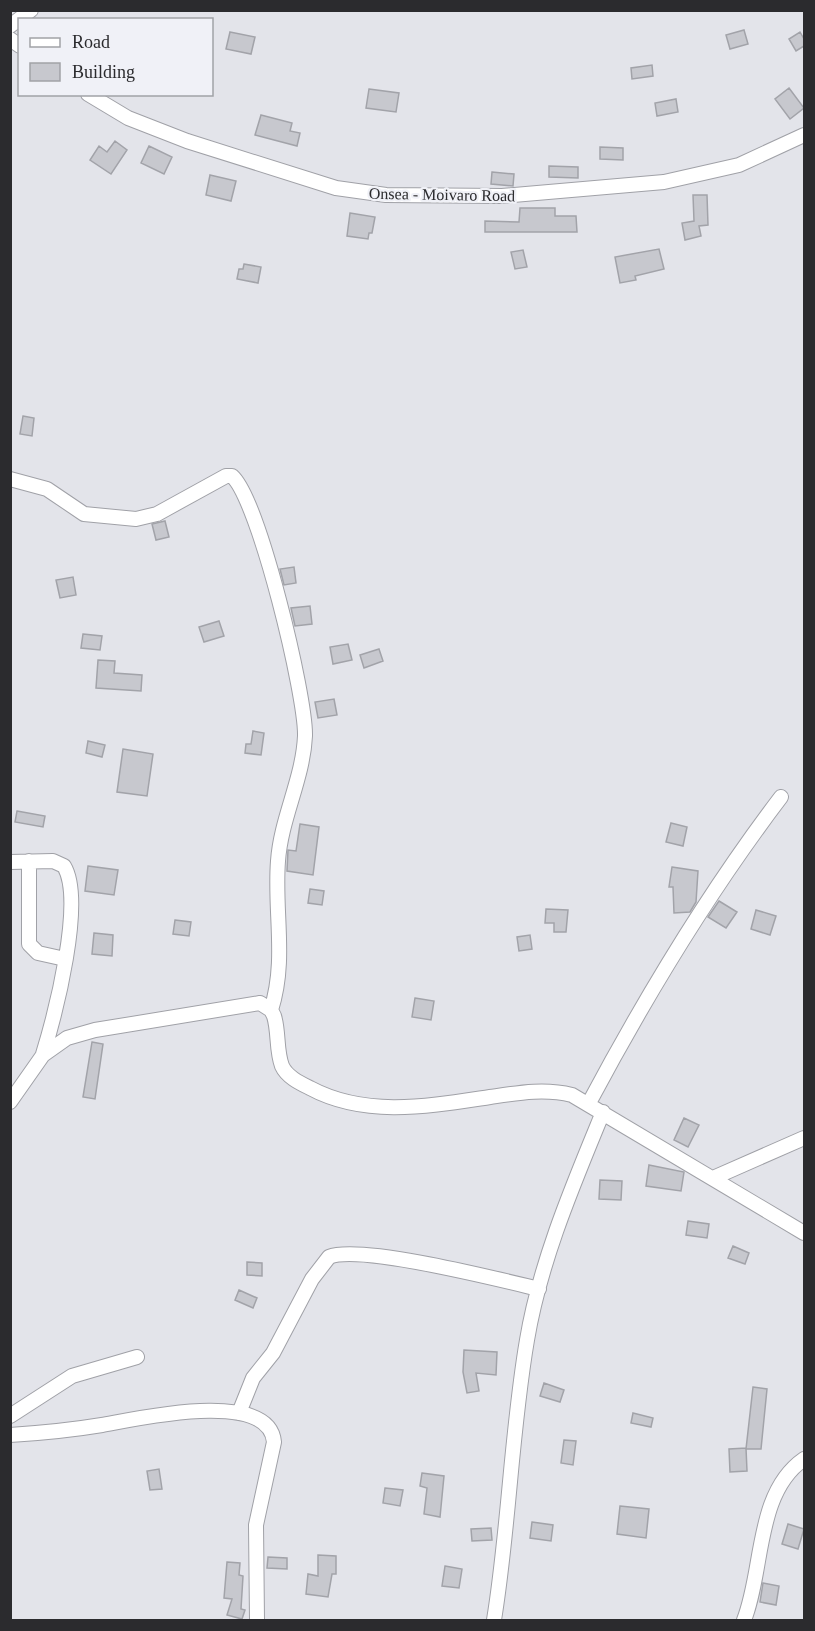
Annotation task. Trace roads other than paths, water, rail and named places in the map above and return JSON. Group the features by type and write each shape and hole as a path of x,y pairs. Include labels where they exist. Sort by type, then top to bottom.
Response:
{"street":[{"name":"Onsea - Moivaro Road","path":"91,96 128,118 262,166 336,188 397,196 514,196 664,182 739,165 804,135"},
{"path":"10,479 47,489 84,514 114,519 136,519 157,514 226,476 232,476 242,489 290,640 304,717 302,759 285,821 278,860 281,959 271,1010 276,1022 280,1058 285,1071 298,1082 333,1098 353,1103 401,1107 544,1091 572,1095 589,1103 804,1233"},
{"path":"589,1103 621,1042 726,871 781,797"},
{"path":"29,861 29,944 38,953 65,959"},
{"path":"10,862 53,861 64,866 67,871 70,899 65,959 57,1004 43,1055 10,1102"},
{"path":"43,1055 68,1038 88,1032 142,1024 241,1004 260,1003 271,1010"},
{"path":"494,1620 505,1551 526,1342 539,1289 566,1207 603,1112"},
{"path":"713,1178 804,1138"},
{"path":"239,1413 248,1387 273,1353 312,1279 322,1264 335,1254 408,1262 539,1289"},
{"path":"10,1416 72,1376 138,1357"},
{"path":"10,1436 102,1425 167,1413 239,1413 265,1423 274,1434 274,1442 256,1525 257,1620"},
{"path":"744,1620 775,1497 789,1472 804,1459"}]}
